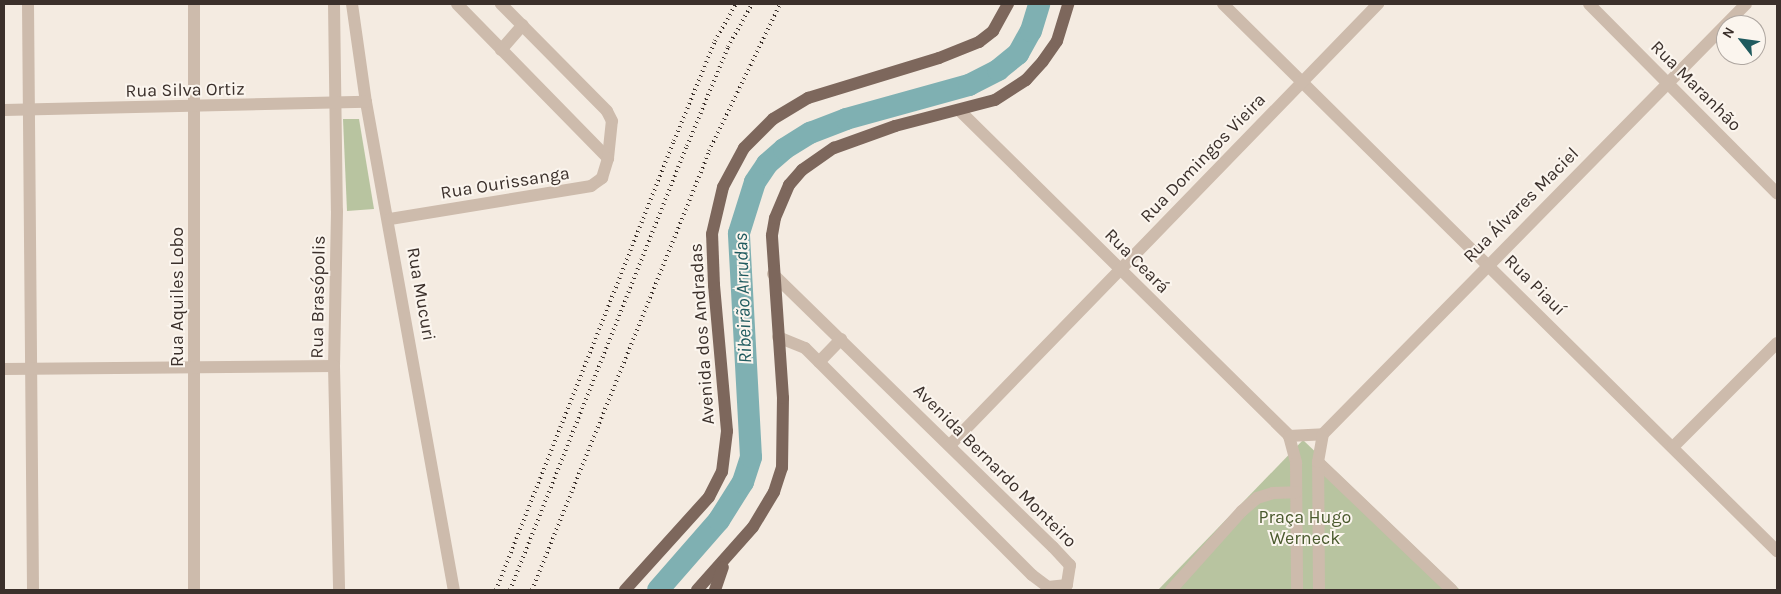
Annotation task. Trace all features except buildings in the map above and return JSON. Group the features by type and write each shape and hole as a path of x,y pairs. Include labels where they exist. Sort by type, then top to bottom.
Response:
{"main road":[{"name":"Avenida dos Andradas","path":"625,590 709,497 722,472 728,432 714,285 712,234 723,187 744,148 773,119 808,98 939,58 979,42 993,31 1008,4"},
{"path":"697,590 753,527 774,492 782,468 783,398 773,274 774,218 789,185 802,170 834,148 894,126 960,111 995,100 1026,80 1057,41 1068,4"},
{"path":"715,590 730,554"}],"street":[{"path":"28,4 33,590"},
{"name":"Rua Aquiles Lobo","path":"194,4 194,590"},
{"name":"Rua Brasópolis","path":"334,4 336,105 334,366 339,590"},
{"name":"Rua Mucuri","path":"352,4 366,102 390,219 454,590"},
{"path":"458,4 608,158"},
{"path":"501,4 607,111 612,121 608,158"},
{"name":"Rua Piauí","path":"1224,4 1301,83 1488,263 1777,550"},
{"name":"Rua Domingos Vieira","path":"950,445 1378,4"},
{"name":"Rua Maranhão","path":"1589,4 1777,192"},
{"name":"Rua Álvares Maciel","path":"1323,434 1488,263 1746,4"},
{"path":"501,50 523,25"},
{"name":"Rua Silva Ortiz","path":"4,110 336,105 366,102"},
{"name":"Rua Ceará","path":"960,111 1289,436"},
{"name":"Rua Ourissanga","path":"390,219 591,186 602,178 608,158"},
{"name":"Avenida Bernardo Monteiro","path":"773,274 950,445 1070,565 1067,585 1048,587 1032,575 805,348 778,337"},
{"path":"819,362 841,339"},
{"path":"1673,448 1777,343"},
{"path":"4,369 194,369 334,366"},
{"path":"1297,590 1296,463 1289,436 1323,434 1318,462 1319,590"},
{"path":"1296,463 1318,462 1452,590"},
{"path":"1171,590 1242,511 1257,498 1273,493 1296,492"}],"green space":[{"path":"343,119 359,119 374,209 347,211"},
{"name":"Praça Hugo Werneck","path":"1303,440 1460,590 1158,590"}],"waterway":[{"name":"Ribeirão Arrudas","path":"658,590 719,520 743,482 751,457 739,233 755,182 767,164 784,149 810,133 846,119 969,85 998,70 1018,54 1031,31 1039,4"}],"railway":[{"path":"496,590 674,141 715,41 736,4"},
{"path":"510,590 687,146 728,47 752,4"},
{"path":"532,590 709,151 780,4"}]}
